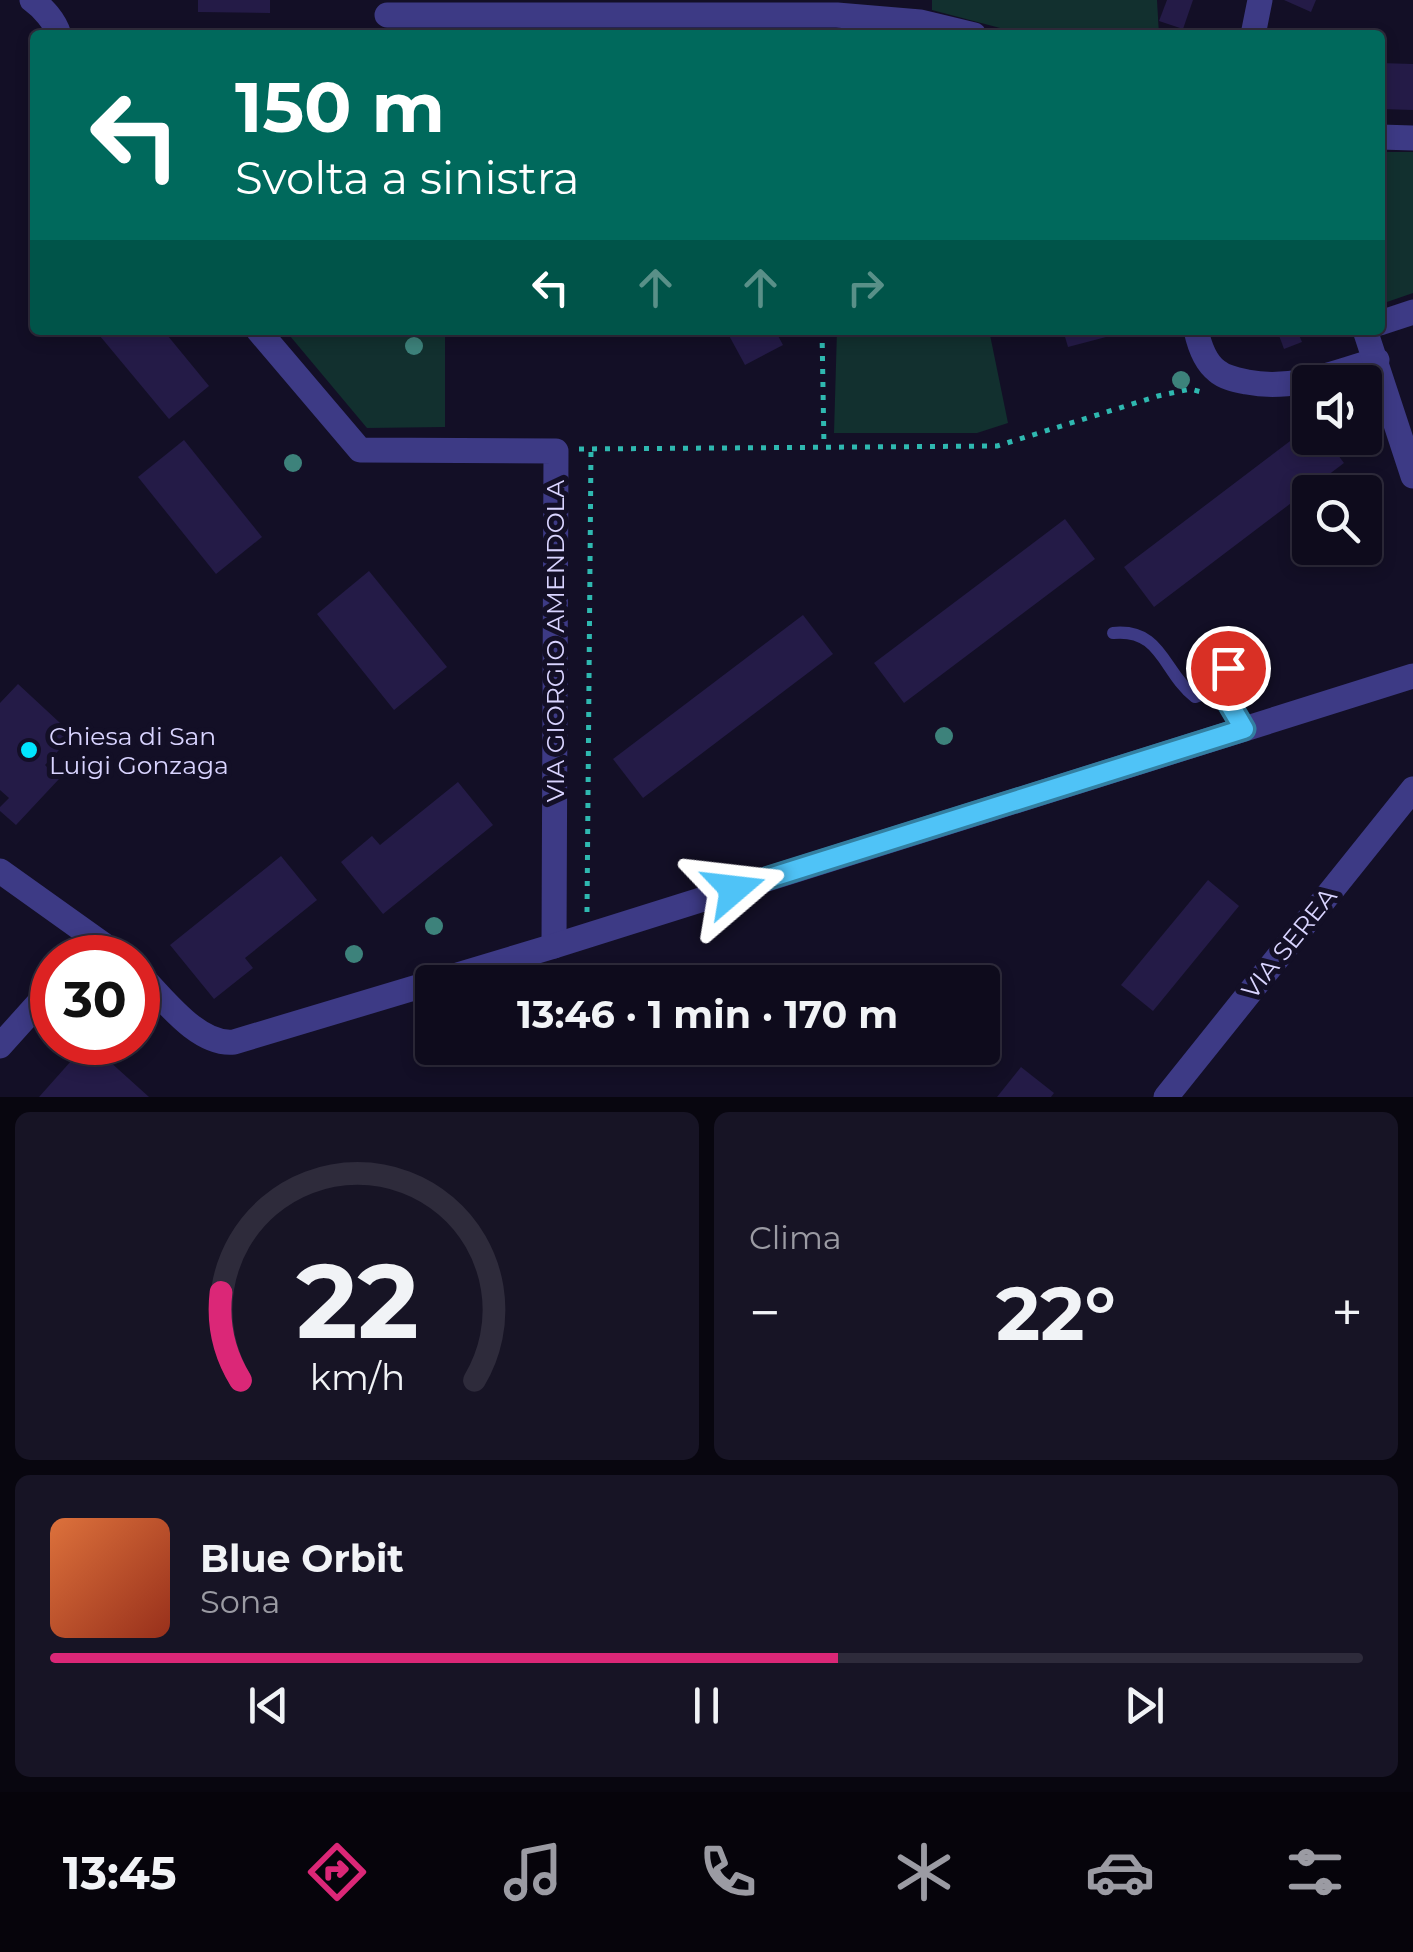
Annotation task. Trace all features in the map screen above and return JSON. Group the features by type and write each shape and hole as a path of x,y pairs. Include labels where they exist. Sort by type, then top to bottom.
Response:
{"street":[{"path":"32,0 58,30"},
{"path":"1254,30 1260,0"},
{"path":"387,15 837,15 920,22 953,30"},
{"path":"1385,138 1413,138"},
{"path":"1385,321 1413,312"},
{"name":"VIA GIORGIO AMENDOLA","path":"262,335 360,450 556,451 554,946"},
{"path":"1198,335 1204,355 1217,371 1264,386 1291,385 1377,360"},
{"path":"1368,335 1413,476"},
{"path":"160,994 195,1030 212,1040 234,1042 554,946 1413,676"},
{"name":"VIA SEREA","path":"1166,1097 1413,789"},
{"path":"0,870 74,935"},
{"path":"0,1046 30,1013"}],"lane":[{"path":"1112,633 1143,635 1195,696 1229,681 1222,651 1228,642"},
{"path":"1220,688 1244,729"}],"path":[{"path":"822,335 824,447"},
{"path":"556,451 997,446 1158,396 1190,390 1212,394"},
{"path":"588,935 590,449"}],"green space":[{"path":"932,0 1157,0 1159,30 1008,30 932,10"},
{"path":"1385,152 1413,152 1413,293 1387,302"},
{"path":"289,335 445,335 445,427 367,428"},
{"path":"837,335 990,335 1008,423 977,433 834,433"}],"building":[{"path":"198,0 270,0 270,13 198,12"},
{"path":"1167,0 1193,0 1183,29 1159,21"},
{"path":"1284,0 1316,0 1311,12"},
{"path":"99,28 184,29 184,30"},
{"path":"1385,63 1413,64 1413,110 1385,109"},
{"path":"99,335 167,335 209,386 169,419"},
{"path":"729,335 778,335 783,345 745,365"},
{"path":"1064,335 1114,335 1068,347"},
{"path":"1279,335 1299,335 1302,342 1284,349"},
{"path":"184,440 262,537 216,574 138,477"},
{"path":"1292,440 1292,455 1338,455 1344,463 1328,475 1292,475 1292,502 1154,607 1124,567"},
{"path":"1065,519 1095,559 904,703 874,663"},
{"path":"369,571 447,667 394,710 317,614"},
{"path":"803,615 833,654 643,798 613,759"},
{"name":"Chiesa di San Luigi Gonzaga","path":"18,684 73,735 45,765 59,779 16,825 0,811 9,798 0,790 0,703"},
{"path":"458,782 493,825 383,914 341,862 372,836 380,845"},
{"path":"281,856 317,900 245,958 253,968 214,999 170,945"},
{"path":"1208,880 1239,906 1153,1011 1121,985"},
{"path":"68,1065 114,1065 149,1097 39,1097"},
{"path":"1021,1067 1054,1093 1051,1097 997,1097"}],"place":[{"name":"Chiesa di San Luigi Gonzaga","path":"29,750"}],"route":[{"path":"734,889 1244,729 1220,688 1229,681 1228,668"}]}
